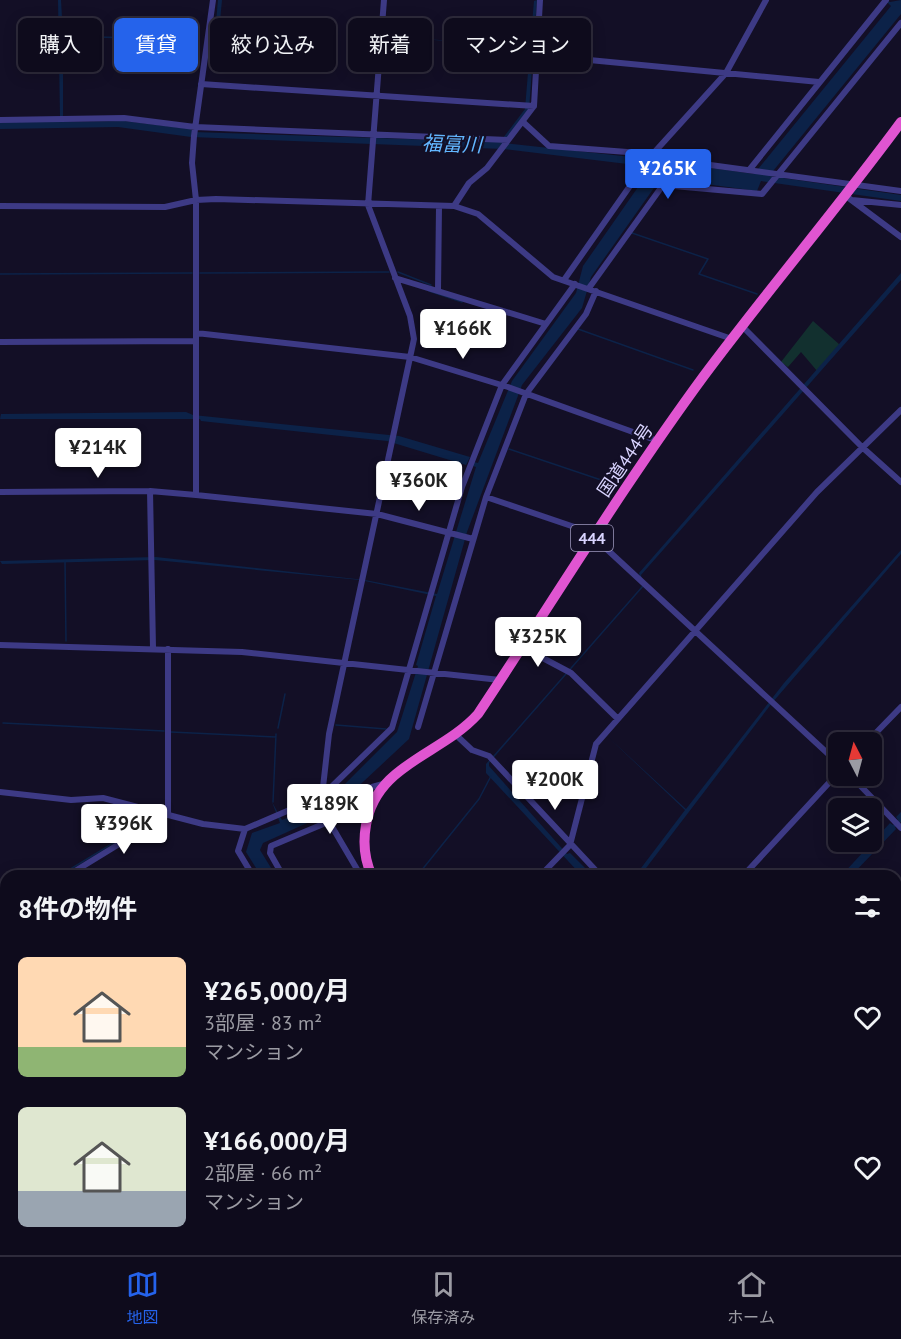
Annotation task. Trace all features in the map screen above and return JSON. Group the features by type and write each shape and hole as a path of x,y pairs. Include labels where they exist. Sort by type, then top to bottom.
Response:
{"highway":[{"name":"国道444号","path":"370,870 365,851 364,832 368,814 383,784 405,765 456,735 478,714 658,441 732,339 849,198 855,185 901,122"}],"street":[{"path":"196,495 196,200 192,163 213,0"},
{"path":"357,870 327,819 322,796 329,734 394,435 414,329 369,205 379,94 384,0"},
{"path":"539,18 540,0"},
{"path":"564,280 652,155 726,73 766,0"},
{"path":"752,170 819,82 886,0"},
{"path":"418,727 470,538 524,393 586,314 592,289 663,185 758,196 769,186 901,23"},
{"path":"591,60 819,82"},
{"path":"454,206 469,183 487,168 505,141 523,122 529,105 534,72"},
{"path":"201,84 529,105"},
{"path":"0,120 124,118 195,131 505,141"},
{"path":"523,122 549,146 652,155 666,159 901,191"},
{"path":"849,198 901,205"},
{"path":"849,198 901,237"},
{"path":"0,206 165,207 196,200 454,206 478,214 553,276 732,339"},
{"path":"438,290 439,207"},
{"path":"395,278 546,324"},
{"path":"0,792 71,800 103,798 203,824 245,829 322,796 392,728 451,533 462,487 505,386 576,284"},
{"path":"743,327 862,447 901,482"},
{"path":"196,333 410,357 505,386 658,441"},
{"path":"0,342 196,341"},
{"path":"546,870 565,850 596,744 817,492 862,447 880,434 901,410"},
{"path":"0,492 150,491 196,495 377,514 470,538"},
{"path":"150,491 153,648"},
{"path":"486,497 595,534 599,542 828,754"},
{"path":"0,645 242,652 501,680"},
{"path":"522,647 569,671 618,719"},
{"path":"168,649 168,814"},
{"path":"877,732 901,707"},
{"path":"456,735 472,750 491,759 565,850 593,870"},
{"path":"280,870 270,853 271,846 278,840 327,819 372,787 383,784"},
{"path":"749,870 828,784"},
{"path":"861,786 898,825"},
{"path":"77,870 168,814"},
{"path":"245,829 238,851 250,870"}],"green space":[{"path":"813,321 840,345 818,372 801,352 788,367 781,362"}],"water":[{"path":"58,0 61,0 62,18 58,18"},
{"path":"218,0 222,0 220,18 216,18"},
{"path":"537,0 536,18 532,18 534,1"},
{"name":"福富川","path":"885,0 890,2 901,0 901,14 769,176 901,195 901,201 761,181 757,191 661,178 591,277 582,308 522,385 467,532 409,739 348,796 316,815 316,819 263,843 260,850 272,870 257,870 246,852 252,833 280,823 272,802 282,820 329,800 397,732 418,666 416,665 436,596 360,580 155,560 2,564 0,561 156,557 365,580 437,594 476,467 473,466 474,462 478,463 512,381 576,293 583,266 652,167 503,149 191,137 118,127 0,129 0,123 60,117 59,72 63,72 63,122 124,121 191,129 193,132 500,142 525,109 528,72 532,72 529,110 503,143 641,158 754,174 891,6"},
{"path":"901,273 901,280 641,575 644,586 489,763 489,766 567,854 570,853 587,870 576,870 486,773 486,764 642,586 639,573"},
{"path":"186,412 193,415 399,436 470,457 466,465 387,441 201,421 200,419 0,419 1,414"},
{"path":"901,550 901,554 772,703 645,870 640,870 685,810 608,737 686,809 784,683"},
{"path":"901,812 901,822 882,844 882,832 890,823 893,825 898,820 896,817"},
{"path":"863,852 874,852 857,870 847,870"}],"waterway":[{"path":"632,233 708,259 699,274 757,294"},
{"path":"200,273 389,272"},
{"path":"398,272 431,285"},
{"path":"0,274 192,273"},
{"path":"429,291 462,302"},
{"path":"578,329 693,370"},
{"path":"509,449 616,485"},
{"path":"65,561 66,641"},
{"path":"278,728 285,694"},
{"path":"3,723 164,731"},
{"path":"336,725 386,729"},
{"path":"171,732 276,737"},
{"path":"273,802 276,734"},
{"path":"422,870 479,799 491,776"},
{"path":"69,870 153,819"}]}
